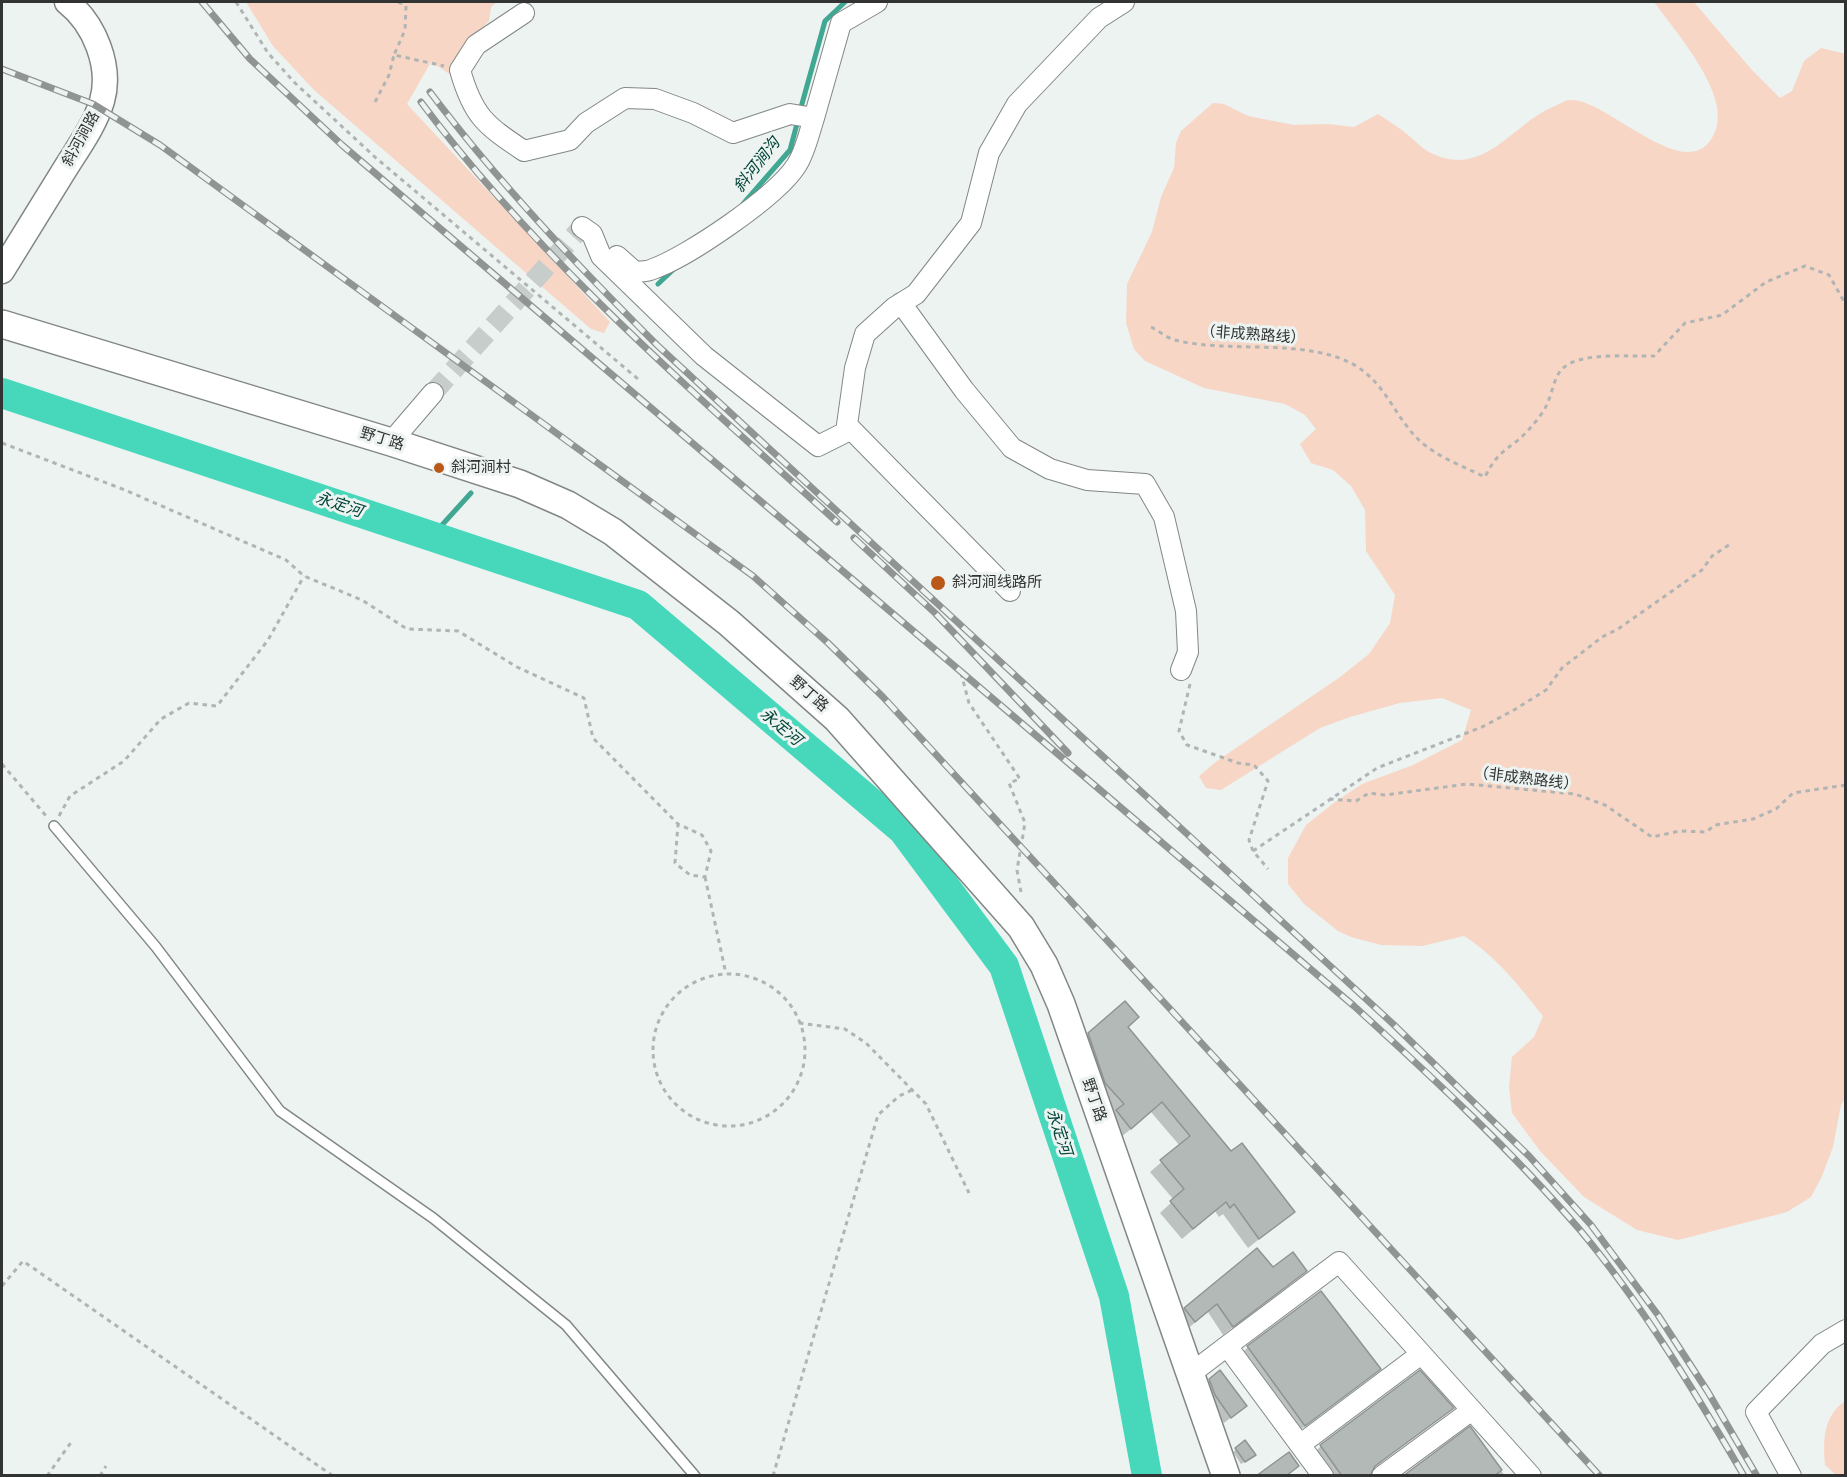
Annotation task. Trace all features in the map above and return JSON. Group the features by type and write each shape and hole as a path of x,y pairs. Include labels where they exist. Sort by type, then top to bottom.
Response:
{"main road":[{"name":"野丁路","path":"2,324 391,442 520,484 568,505 622,539 729,623 837,719 1021,927 1044,965 1061,1004 1188,1375 1226,1476"}],"street":[{"name":"斜河涧路","path":"2,271 80,146 102,100 100,51 90,28 78,10 68,2"},
{"path":"877,2 842,23 804,116 796,166 778,185 673,261 650,271 634,272 587,230 602,256 704,356 818,446 846,432 855,368 865,334 901,303 916,294 971,223 989,153 1017,104 1099,18 1124,2"},
{"path":"524,13 476,45 460,70 468,100 488,126 524,151 570,140 586,123 625,98 655,99 693,113 733,133 804,116"},
{"path":"901,303 964,390 1012,447 1050,469 1087,480 1145,484 1164,517 1186,611 1184,661"},
{"path":"391,442 433,393"},
{"path":"847,425 1010,591"},
{"path":"1188,1375 1339,1262 1531,1476"},
{"path":"1791,1476 1756,1412 1822,1344 1845,1330"},
{"path":"1227,1346 1323,1476"},
{"path":"1301,1444 1421,1354"},
{"path":"1382,1476 1472,1410"}],"lane":[{"path":"54,826 156,947 280,1111 433,1218 566,1325 694,1476"}],"path":[{"path":"236,2 268,53 295,83 376,158 638,379"},
{"path":"375,102 389,75 394,55 405,30 406,6 398,2"},
{"path":"394,55 447,66 469,56"},
{"name":"（非成熟路线）","path":"1151,327 1173,340 1200,344 1313,351 1356,366 1388,395 1414,435 1432,451 1485,477 1494,458 1529,429 1546,408 1559,371 1570,363 1593,355 1617,358 1654,356 1685,323 1722,315 1766,282 1805,266 1829,276 1845,305"},
{"path":"2,443 125,490 286,560 304,576 362,600 407,630 458,631 517,667 584,698 593,738 678,824 702,835 711,851 705,877 726,974"},
{"path":"1253,851 1327,799 1377,768 1482,727 1515,710 1546,690 1562,668 1602,637 1661,601 1671,591 1702,570 1712,556 1732,543"},
{"path":"2,764 54,826 70,796 124,761 162,719 189,703 217,706 268,640 304,576"},
{"path":"1184,661 1195,669 1179,731 1187,745 1238,763 1254,765 1268,781 1249,840 1253,851 1268,869"},
{"path":"961,673 969,703 1020,779 1009,783 1025,823 1017,870 1018,886 1022,897"},
{"name":"（非成熟路线）","path":"1327,799 1356,801 1369,793 1385,795 1467,784 1575,794 1605,805 1652,837 1680,831 1706,832 1715,825 1753,819 1776,809 1793,793 1845,785"},
{"path":"678,824 675,863 690,875 705,877"},
{"path":"726,974 752,977 776,989 794,1008 800,1023 804,1033 805,1059 798,1084 783,1105 761,1120 737,1126 713,1125 690,1116 671,1100 658,1079 653,1055 655,1031 665,1008 681,990 702,978 726,974"},
{"path":"800,1023 845,1029 866,1043 926,1104 969,1193"},
{"path":"773,1476 878,1115 899,1096 912,1090"},
{"path":"2,1286 23,1261 333,1476"},
{"path":"47,1476 72,1441"},
{"path":"100,1476 106,1466"}],"shaded area":[{"path":"246,2 497,2 491,7 489,21 458,53 451,75 431,62 407,104 610,322 604,333 591,329 314,90 273,46"},
{"path":"1654,2 1694,2 1752,70 1780,98 1792,91 1804,61 1821,48 1846,54 1845,1098 1841,1105 1833,1147 1811,1197 1787,1212 1678,1240 1637,1230 1584,1197 1540,1151 1512,1113 1509,1087 1512,1057 1534,1037 1543,1016 1487,953 1464,936 1422,946 1381,945 1351,937 1338,931 1304,904 1288,884 1288,858 1306,825 1362,784 1413,765 1462,740 1471,710 1442,698 1400,703 1350,717 1320,728 1221,790 1206,788 1199,776 1217,761 1340,677 1369,654 1390,623 1395,595 1366,551 1365,510 1351,486 1333,470 1311,463 1300,444 1316,429 1305,415 1285,404 1204,388 1145,361 1134,349 1126,323 1127,284 1152,232 1161,197 1174,168 1176,143 1181,131 1213,103 1224,104 1248,116 1294,125 1328,124 1354,127 1378,114 1429,152 1449,159 1466,159 1497,146 1541,113 1570,100 1586,103 1669,148 1689,152 1705,147 1716,129 1718,114 1715,98 1698,62"},
{"path":"1845,1401 1845,1475 1836,1475 1825,1465 1825,1438 1832,1414"}],"building":[{"path":"1125,1001 1139,1017 1128,1027 1231,1151 1242,1143 1295,1212 1259,1239 1234,1204 1230,1208 1226,1202 1193,1229 1170,1201 1184,1189 1160,1160 1190,1136 1162,1102 1131,1129 1116,1110 1124,1104 1105,1083 1088,1033"},
{"path":"1257,1248 1273,1267 1293,1252 1307,1271 1233,1327 1217,1304 1195,1322 1184,1308"},
{"path":"1321,1291 1381,1369 1305,1426 1247,1346"},
{"path":"1220,1370 1247,1406 1231,1418 1215,1395 1209,1379"},
{"path":"1420,1370 1454,1408 1375,1466 1370,1476 1342,1476 1320,1445"},
{"path":"1470,1426 1502,1470 1494,1476 1403,1476"},
{"path":"1245,1440 1256,1455 1245,1462 1235,1448"},
{"path":"1289,1452 1299,1466 1286,1476 1256,1476"}],"waterway":[{"name":"斜河涧沟","path":"800,111 825,21 845,2"},
{"name":"斜河涧沟","path":"743,204 790,150 798,120"},
{"name":"斜河涧沟","path":"658,284 675,268"},
{"name":"永定河","path":"2,393 638,605 903,830 1004,966 1114,1296 1147,1476"},
{"name":"斜河涧沟","path":"432,536 471,493"}],"tunnel":[{"path":"433,393 582,227"}],"railway":[{"path":"202,2 250,59 342,145 1354,1006 1442,1087 1526,1171 1603,1258 1667,1349 1744,1476"},
{"path":"2,69 93,104 160,145 753,576 828,643 883,697 1600,1476"},
{"path":"430,92 483,159 539,222 657,345 1392,1023 1529,1156 1591,1225 1658,1315 1708,1392 1757,1476"},
{"path":"421,102 515,216 566,270 672,373 837,522"},
{"path":"854,538 935,613 1068,753"}],"place":[{"name":"斜河涧村","path":"439,468"},
{"name":"斜河涧线路所","path":"938,583"}]}
